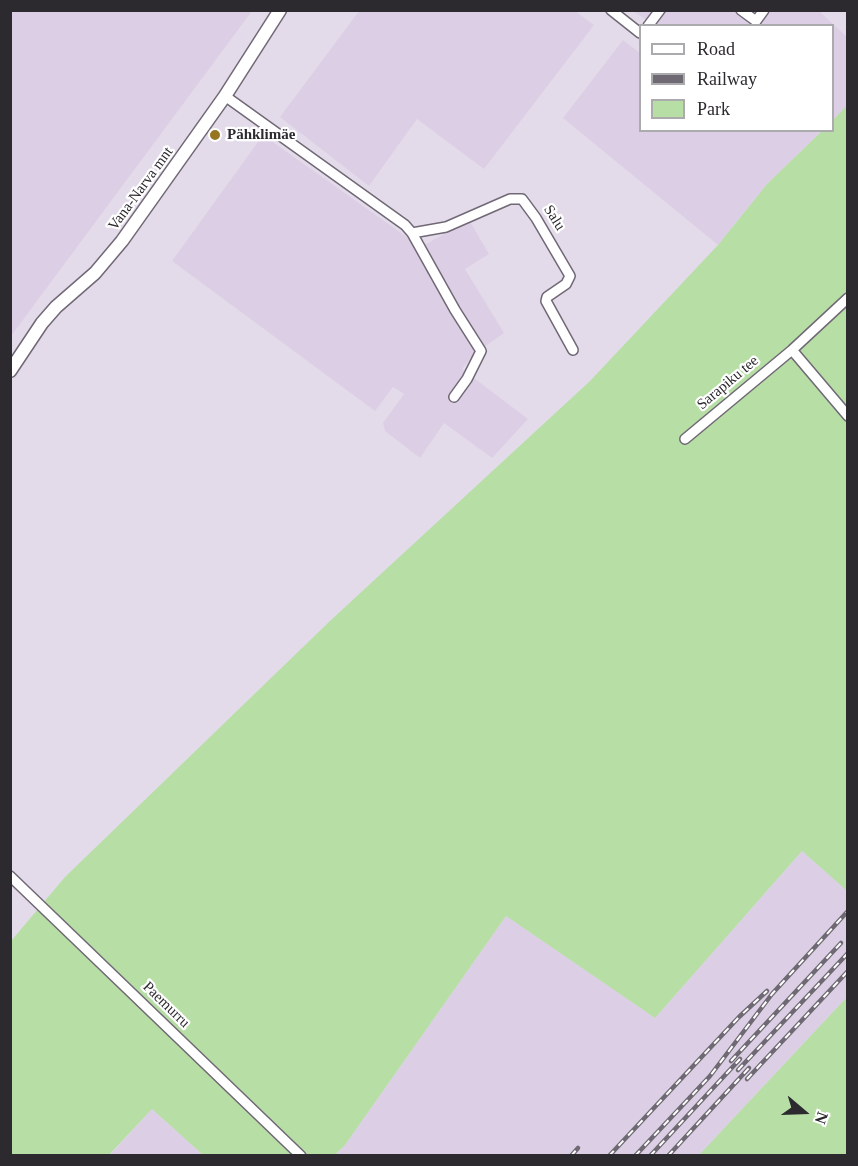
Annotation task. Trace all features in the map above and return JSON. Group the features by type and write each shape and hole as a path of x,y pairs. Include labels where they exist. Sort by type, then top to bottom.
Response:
{"main road":[{"name":"Vana-Narva mnt","path":"10,372 42,323 56,307 94,273 122,241 174,171 280,10"}],"street":[{"path":"611,10 639,32"},
{"path":"650,24 660,10"},
{"path":"741,10 756,21 764,10"},
{"path":"225,96 412,232 446,295 481,351 467,379 454,397"},
{"name":"Salu","path":"412,232 446,227 510,199 522,200 536,218 570,276 566,284 547,297 546,301 573,350"},
{"name":"Sarapiku tee","path":"685,439 792,350 848,298"},
{"path":"792,350 848,416"},
{"name":"Paemurru","path":"10,876 300,1155"}],"shaded area":[{"path":"11,11 252,11 11,336"},
{"path":"359,11 575,11 594,25 484,169 417,119 369,186 280,117"},
{"path":"633,11 819,11 833,24 652,24"},
{"path":"834,25 847,37 847,105 834,119"},
{"path":"623,40 639,52 639,132 821,132 767,184 718,245 563,118"},
{"path":"263,135 421,247 469,220 489,254 465,269 504,333 473,355 462,369 528,419 492,458 444,423 420,458 385,431 383,423 404,394 393,387 375,411 172,261"},
{"path":"802,851 847,891 847,997 699,1155 335,1156 506,916 655,1018"},
{"path":"152,1109 203,1155 109,1156"}],"green space":[{"path":"847,105 847,891 802,851 655,1018 506,916 345,1145 335,1155 203,1155 152,1109 109,1155 11,1156 11,941 65,877 331,620 590,381 718,245 767,184 821,132 834,132 834,119"},
{"path":"847,997 847,1155 699,1155"}],"railway":[{"path":"635,1156 710,1076 772,994 847,912"},
{"path":"731,1061 841,943"},
{"path":"738,1070 848,953"},
{"path":"747,1079 848,971"},
{"path":"609,1156 739,1017 767,991"},
{"path":"650,1156 740,1059"},
{"path":"668,1156 749,1068"},
{"path":"571,1156 578,1148"}],"place":[{"name":"Pähklimäe","path":"215,135"}]}
